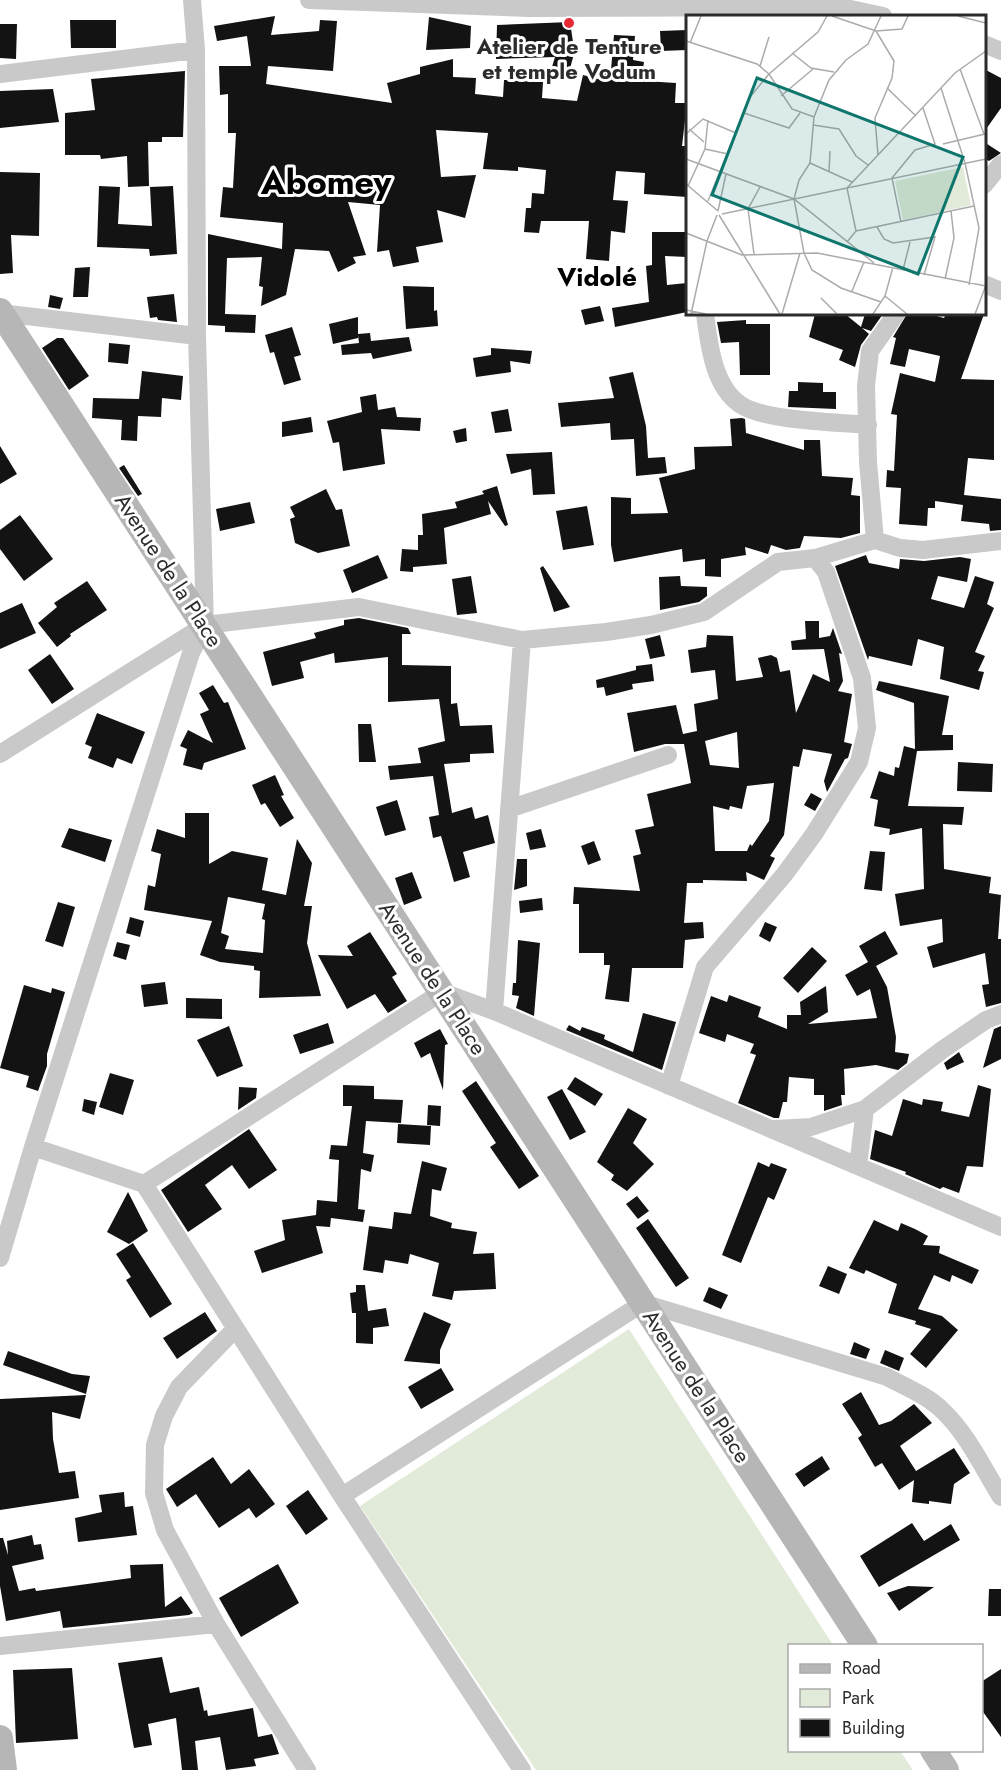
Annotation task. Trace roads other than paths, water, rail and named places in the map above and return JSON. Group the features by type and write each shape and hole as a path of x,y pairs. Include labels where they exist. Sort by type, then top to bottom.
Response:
{"street":[{"path":"0,1258 33,1147 191,652 205,625 197,336 196,50 192,0"},
{"path":"309,0 530,4 704,11 841,6 879,15"},
{"path":"986,45 1001,51"},
{"path":"0,74 196,50"},
{"path":"986,183 1001,164"},
{"path":"986,285 1001,291"},
{"path":"0,312 197,336"},
{"name":"Avenue de la Place","path":"0,312 864,1644"},
{"path":"705,315 711,353 721,383 741,405 799,418 868,424"},
{"path":"875,540 868,424 867,386 870,351 895,315"},
{"path":"0,753 205,625 359,607 522,640 606,632 686,617 720,603 778,562 815,558 875,540 900,548 923,550 1001,540"},
{"path":"669,1086 705,967 784,875 814,834 859,762 867,728 862,678 826,572 815,558"},
{"path":"494,1011 522,640"},
{"path":"509,809 668,755"},
{"path":"144,1184 442,992 494,1011 1001,1227"},
{"path":"771,1129 811,1126 865,1108 942,1050 986,1020 1001,1014"},
{"path":"858,1166 865,1108"},
{"path":"33,1147 144,1184 342,1496 522,1770"},
{"path":"342,1496 643,1303 887,1377 918,1392 943,1410 963,1434 1001,1497"},
{"path":"235,1329 179,1387 164,1416 154,1455 154,1484 158,1512 216,1624 307,1770"},
{"path":"0,1646 216,1624"},
{"path":"0,1737 4,1770"},
{"path":"934,1752 946,1770"}],"place":[{"name":"Atelier de Tenture et temple Vodum","path":"569,23"}],"district":[{"name":"Abomey","path":"326,182"},
{"name":"Vidolé","path":"597,277"}]}
